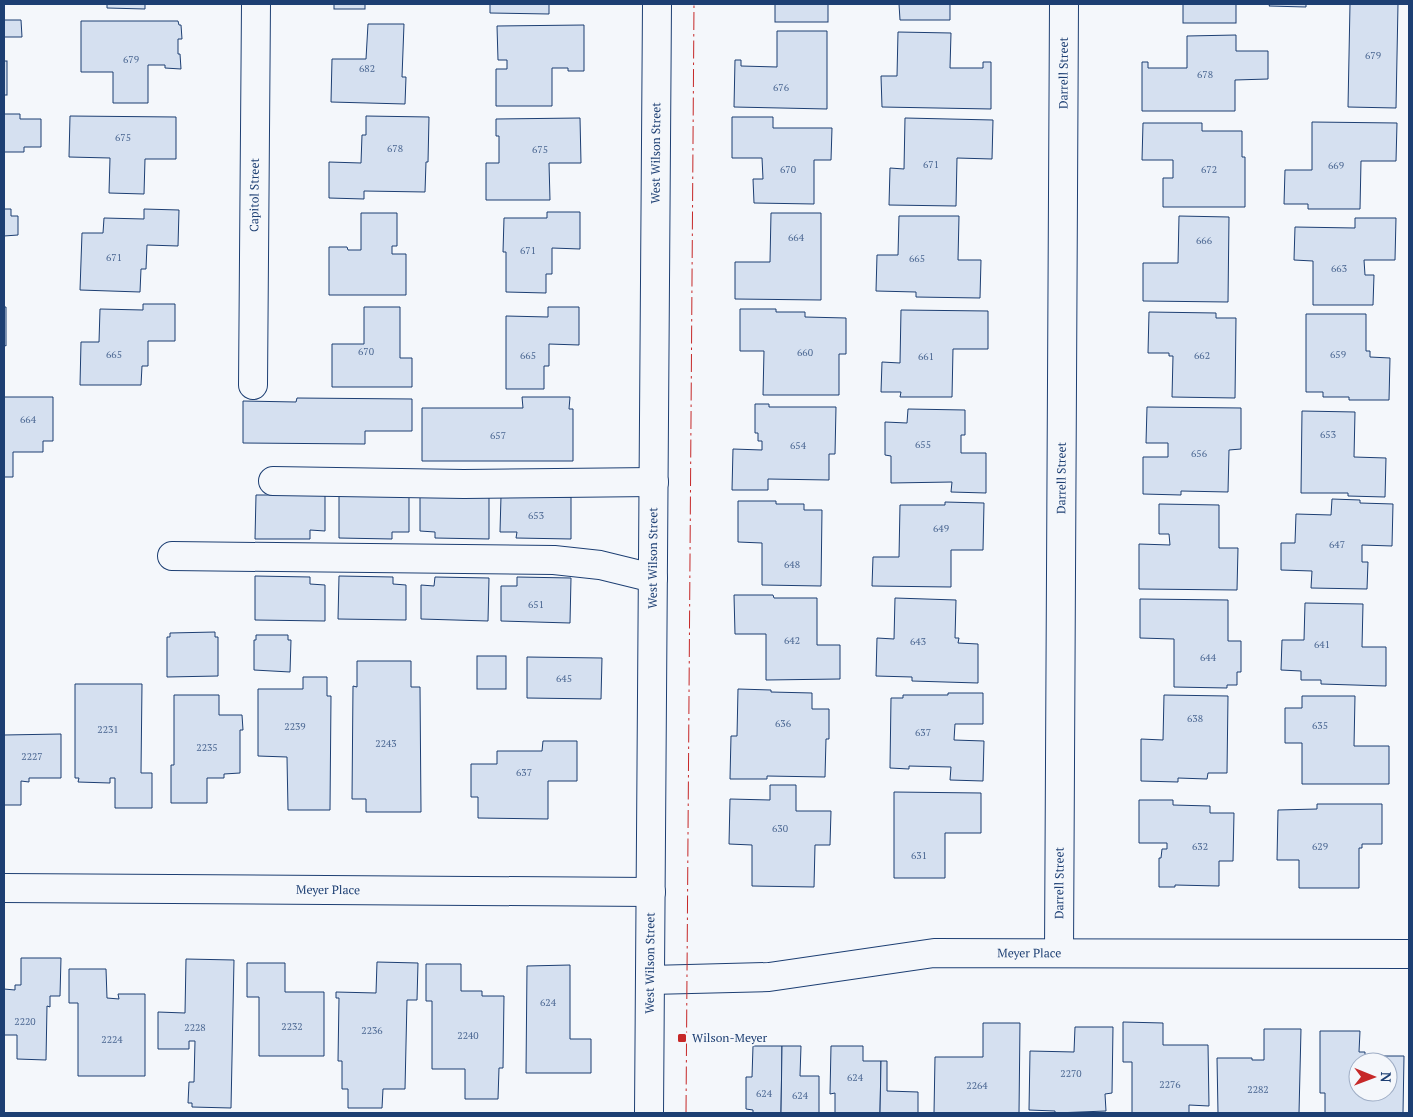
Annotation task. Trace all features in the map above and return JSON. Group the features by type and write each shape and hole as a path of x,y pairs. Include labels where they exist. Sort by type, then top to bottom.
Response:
{"street":[{"name":"Capitol Street","path":"253,385 256,4"},
{"name":"West Wilson Street","path":"649,1113 657,4"},
{"name":"Darrell Street","path":"1059,954 1064,4"},
{"path":"273,481 464,484 654,482"},
{"path":"172,556 554,560 600,565 653,578"},
{"name":"Meyer Place","path":"4,888 651,892"},
{"name":"Meyer Place","path":"650,980 769,977 934,953 1409,954"}],"building":[{"path":"107,4 145,4 145,9 107,8"},
{"path":"334,4 365,4 365,9 334,9"},
{"path":"490,4 549,4 549,14 490,13"},
{"path":"775,4 828,4 828,22 775,22"},
{"path":"899,4 950,4 950,20 900,20"},
{"path":"1183,4 1236,4 1236,23 1183,23"},
{"path":"1270,4 1306,4 1306,7 1269,6"},
{"path":"1350,4 1398,4 1396,108 1348,107"},
{"path":"4,20 21,20 22,37 4,37"},
{"path":"81,21 178,21 179,25 181,25 182,39 178,39 181,69 165,68 165,65 148,65 148,103 113,103 113,72 81,72"},
{"path":"368,24 404,24 402,77 406,77 405,104 331,102 332,59 366,59"},
{"path":"584,25 584,71 552,68 552,106 496,106 496,69 507,69 507,60 498,60 497,26"},
{"path":"777,31 827,31 827,109 734,107 735,60 741,60 741,66 777,67"},
{"path":"898,32 951,33 950,68 983,68 983,62 991,62 991,109 882,107 881,76 897,76"},
{"path":"1236,35 1236,51 1268,51 1268,79 1235,80 1235,111 1142,111 1142,62 1148,62 1148,68 1187,68 1187,36"},
{"path":"4,61 7,61 7,95 4,95"},
{"path":"4,114 20,114 20,119 41,119 41,147 24,147 24,152 4,152"},
{"path":"70,116 176,117 176,159 145,159 144,194 109,193 110,158 69,157"},
{"path":"366,116 429,117 425,192 364,191 364,199 329,198 329,162 361,163 362,135 366,135"},
{"path":"732,117 773,117 773,128 832,128 831,160 814,160 814,204 754,203 753,179 763,179 762,158 732,158"},
{"path":"580,118 581,163 549,163 550,200 486,200 486,163 499,163 499,136 496,136 496,119"},
{"path":"905,118 993,120 992,159 957,158 956,206 889,205 890,168 904,169"},
{"path":"1312,122 1397,123 1396,161 1361,161 1360,209 1308,209 1308,204 1284,204 1285,170 1312,170"},
{"path":"1143,123 1202,123 1202,131 1242,131 1242,157 1245,157 1245,207 1163,207 1163,178 1173,178 1173,160 1142,160"},
{"path":"4,209 11,209 11,216 18,216 18,235 4,236"},
{"path":"144,209 179,210 178,246 147,245 146,269 141,269 140,292 80,290 82,233 103,233 104,218 144,219"},
{"path":"547,212 580,212 580,249 552,248 552,274 546,274 546,293 506,292 506,252 503,252 504,218 547,218"},
{"path":"361,213 397,213 397,246 392,246 392,254 406,254 406,295 329,295 329,247 347,247 348,250 361,250"},
{"path":"771,213 821,213 821,300 735,299 735,262 770,262"},
{"path":"899,216 959,216 958,260 981,260 980,298 916,297 916,292 876,291 877,255 898,255"},
{"path":"1179,216 1229,217 1228,302 1143,301 1143,263 1178,263"},
{"path":"1355,218 1396,218 1395,260 1364,260 1365,275 1374,275 1373,305 1313,305 1313,261 1294,260 1295,227 1355,228"},
{"path":"143,304 175,304 175,341 148,341 148,366 142,366 141,385 80,385 81,342 99,342 100,309 143,310"},
{"path":"4,307 6,307 6,346 4,345"},
{"path":"364,307 400,307 400,358 412,358 412,387 332,387 332,344 364,344"},
{"path":"548,307 579,307 579,345 549,344 549,366 544,366 544,389 506,389 506,316 548,317"},
{"path":"740,309 776,309 776,312 805,312 805,317 846,318 846,354 839,354 839,395 763,395 764,351 740,351"},
{"path":"901,310 988,311 988,349 953,349 952,397 900,397 901,392 881,392 882,362 900,363"},
{"path":"1149,312 1216,313 1216,318 1236,318 1235,398 1172,397 1173,356 1169,356 1169,353 1148,353"},
{"path":"1306,314 1366,314 1366,351 1370,351 1370,357 1390,358 1389,400 1349,400 1349,397 1323,397 1323,392 1306,392"},
{"path":"4,397 53,397 53,441 43,441 43,452 13,452 13,477 4,477"},
{"path":"522,397 570,397 569,409 573,409 573,461 422,461 422,408 523,408"},
{"path":"297,398 412,399 412,431 365,431 365,444 243,443 243,401 296,402"},
{"path":"755,404 769,404 769,407 836,407 835,454 829,454 829,480 768,479 768,490 732,490 733,449 762,450 762,441 758,441 758,433 755,433"},
{"path":"1147,407 1241,408 1241,449 1229,450 1228,492 1181,491 1181,495 1143,494 1143,457 1168,457 1168,443 1146,443"},
{"path":"908,409 965,410 965,435 961,435 961,453 986,453 986,493 951,492 952,482 891,483 891,456 885,455 885,422 907,423"},
{"path":"1302,411 1355,412 1354,457 1386,458 1385,497 1348,496 1348,493 1301,493"},
{"path":"339,494 409,494 409,532 392,532 392,539 339,538"},
{"path":"256,495 325,495 325,531 310,530 310,539 255,539"},
{"path":"420,495 489,496 489,539 435,538 435,532 420,531"},
{"path":"501,496 571,497 571,539 516,538 517,532 500,532"},
{"path":"1332,499 1360,500 1360,503 1393,504 1392,546 1362,545 1362,562 1368,562 1367,589 1311,588 1312,571 1281,570 1281,543 1295,543 1296,514 1331,515"},
{"path":"738,501 776,501 776,504 804,504 804,510 822,510 821,586 762,585 762,543 738,542"},
{"path":"945,502 984,503 983,550 951,550 951,587 872,586 873,557 899,557 900,505 945,505"},
{"path":"1159,504 1219,505 1219,548 1238,548 1237,590 1139,589 1139,544 1170,545 1169,534 1159,534"},
{"path":"255,576 310,577 310,584 325,585 325,621 255,620"},
{"path":"339,576 393,577 393,584 406,585 406,620 338,619"},
{"path":"435,577 489,578 488,621 421,619 421,585 434,586"},
{"path":"517,577 571,578 570,623 501,621 501,586 517,586"},
{"path":"734,595 773,595 774,598 817,598 817,645 840,645 840,679 766,680 766,634 735,634"},
{"path":"895,598 956,600 955,638 959,638 958,643 978,644 978,683 912,681 912,677 876,676 877,638 894,639"},
{"path":"1140,599 1228,600 1228,641 1241,641 1241,672 1237,672 1237,685 1227,685 1227,688 1174,687 1174,639 1140,638"},
{"path":"1305,603 1363,604 1362,647 1386,647 1386,686 1321,684 1321,680 1301,680 1301,671 1281,670 1282,640 1304,640"},
{"path":"215,632 215,637 218,637 218,676 167,677 167,637 170,637 170,633"},
{"path":"256,635 288,635 288,640 291,640 290,672 254,670 254,640 256,640"},
{"path":"477,656 506,656 506,689 477,689"},
{"path":"527,657 602,658 601,699 527,698"},
{"path":"357,661 411,661 411,687 420,687 421,812 366,812 366,799 352,799 353,686 357,687"},
{"path":"303,677 327,677 327,696 331,696 330,810 288,810 287,757 258,756 258,689 303,689"},
{"path":"75,684 142,684 141,773 152,773 152,808 115,808 115,778 110,778 110,783 78,782 79,778 75,778"},
{"path":"738,689 812,693 812,709 829,709 829,739 826,739 825,777 767,776 767,779 730,779 731,736 737,736"},
{"path":"948,693 983,693 983,724 955,724 954,740 984,741 983,781 950,780 951,767 909,766 909,769 890,768 891,698 903,698 903,695 948,695"},
{"path":"174,695 219,695 219,715 242,715 243,730 240,730 240,773 224,774 224,778 207,778 207,803 171,803 171,765 174,765"},
{"path":"1164,695 1228,696 1227,773 1208,773 1207,779 1178,778 1178,782 1141,781 1141,739 1163,740"},
{"path":"1302,696 1355,696 1354,746 1389,746 1389,784 1302,784 1302,743 1285,743 1285,708 1302,708"},
{"path":"61,734 61,778 29,778 29,782 21,781 21,805 4,805 4,735"},
{"path":"543,741 577,741 577,781 548,781 548,819 478,818 478,797 471,797 471,764 497,764 497,751 542,751"},
{"path":"770,785 796,785 796,811 831,811 830,845 815,845 814,887 752,886 752,845 729,844 730,799 770,800"},
{"path":"894,792 981,793 981,833 945,833 945,878 894,878"},
{"path":"1139,800 1173,800 1173,805 1210,806 1210,813 1234,813 1233,861 1219,861 1219,886 1175,885 1175,887 1159,887 1159,858 1161,858 1162,849 1167,849 1167,843 1139,843"},
{"path":"1317,804 1382,804 1382,844 1362,844 1362,848 1359,848 1359,888 1299,888 1299,860 1277,860 1278,810 1317,809"},
{"path":"21,958 61,958 60,996 50,996 50,1007 47,1006 46,1060 17,1059 17,1035 4,1035 4,989 15,990 15,985 21,985"},
{"path":"186,959 234,960 231,1108 192,1107 192,1103 188,1103 189,1082 194,1082 195,1041 189,1041 189,1049 158,1049 158,1012 185,1013"},
{"path":"377,962 418,963 417,1000 407,1000 405,1089 383,1089 382,1108 348,1108 348,1089 342,1089 342,1061 338,1061 339,998 336,998 336,992 376,993"},
{"path":"247,963 285,963 285,992 324,992 324,1056 259,1056 259,997 247,997"},
{"path":"426,964 461,964 461,991 482,991 482,996 504,996 503,1068 499,1068 498,1099 465,1099 465,1069 432,1069 432,1001 426,1001"},
{"path":"570,965 570,1039 591,1039 591,1073 526,1073 527,966"},
{"path":"69,969 106,969 107,998 119,999 118,994 145,994 145,1076 78,1076 78,1003 69,1003"},
{"path":"1123,1022 1163,1023 1163,1045 1208,1045 1209,1106 1189,1105 1189,1113 1132,1113 1132,1062 1123,1062"},
{"path":"983,1023 1020,1023 1019,1113 934,1113 935,1057 983,1057"},
{"path":"1075,1027 1113,1027 1112,1093 1105,1094 1106,1111 1055,1113 1055,1111 1029,1110 1030,1051 1074,1052"},
{"path":"1264,1029 1301,1029 1299,1113 1218,1113 1217,1058 1264,1060"},
{"path":"1320,1031 1360,1031 1359,1052 1348,1052 1348,1102 1398,1102 1398,1056 1404,1056 1403,1113 1325,1113 1325,1093 1320,1093"},
{"path":"753,1046 782,1046 781,1113 753,1113 753,1110 746,1109 746,1077 752,1077"},
{"path":"782,1046 801,1046 800,1076 819,1076 819,1113 781,1113"},
{"path":"831,1046 863,1046 863,1061 881,1061 880,1113 835,1113 835,1093 830,1094"},
{"path":"881,1061 887,1061 887,1091 918,1092 918,1113 880,1113"}],"power":[{"path":"686,1113 694,4"}],"place":[{"name":"Wilson-Meyer","path":"682,1038"}]}
